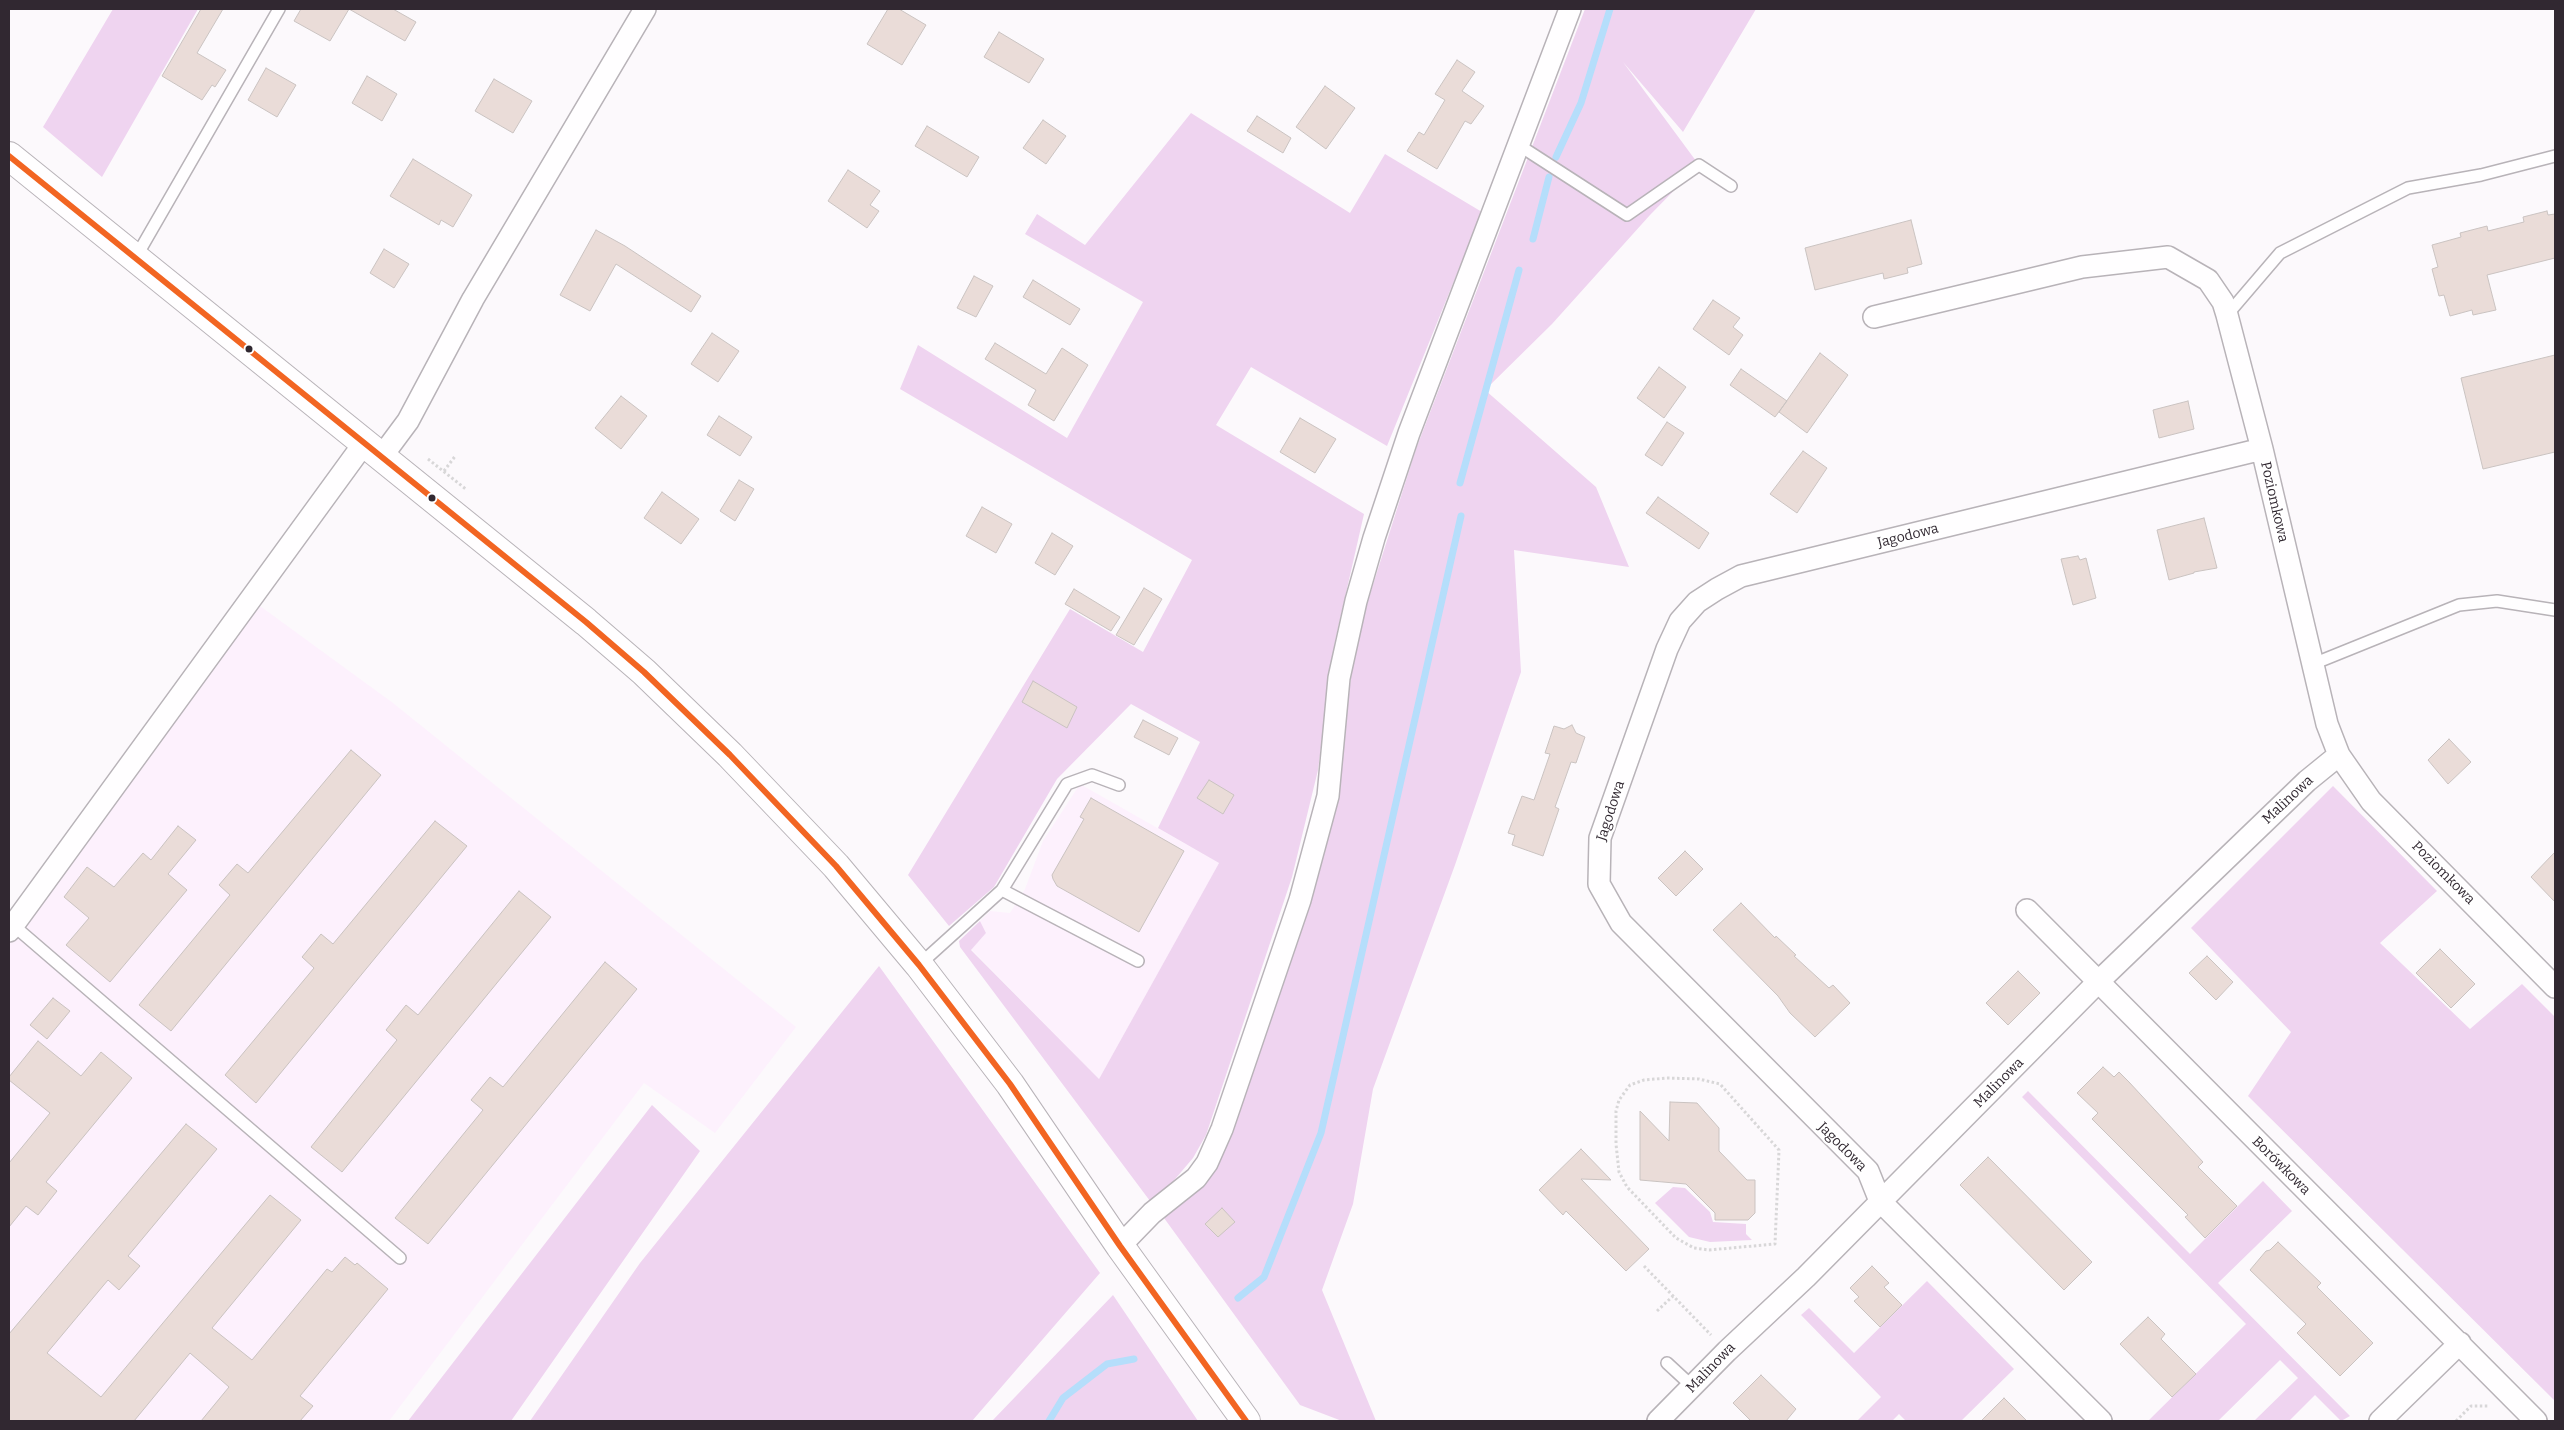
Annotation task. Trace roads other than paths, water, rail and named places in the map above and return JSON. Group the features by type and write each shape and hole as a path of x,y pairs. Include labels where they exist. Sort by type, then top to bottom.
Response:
{"main road":[{"path":"9,156 586,622 690,715 830,859 919,965 1010,1084 1120,1246 1246,1421"}],"street":[{"path":"11,928 374,449 408,421 473,299 645,9"},
{"path":"1120,1246 1152,1213 1196,1178 1207,1164 1222,1129 1300,900 1328,796 1339,678 1356,602 1374,538 1409,433 1570,9"},
{"name":"Poziomkowa","path":"1874,317 2082,267 2168,257 2208,280 2224,302 2262,449 2327,724 2339,755 2371,801 2555,987"},
{"name":"Jagodowa","path":"2101,1421 1880,1201 1868,1171 1622,923 1599,884 1600,838 1667,649 1680,621 1697,602 1741,576 2262,449"},
{"name":"Malinowa","path":"1664,1420 1693,1387 2099,981 2307,781 2339,755"},
{"name":"Borówkowa","path":"2027,910 2536,1421"},
{"path":"2380,1421 2460,1343"}],"lane":[{"path":"136,257 279,9"},
{"path":"1518,144 1627,215 1699,165 1731,186"},
{"path":"2227,315 2280,253 2408,188 2481,175 2555,156"},
{"path":"2313,664 2459,605 2497,601 2555,610"},
{"path":"919,965 1002,890 1068,784 1092,775 1119,785"},
{"path":"1002,890 1138,961"},
{"path":"11,928 400,1258"},
{"path":"1667,1363 1693,1387"}],"waterway":[{"path":"1556,157 1581,103 1610,9"},
{"path":"1533,239 1549,177"},
{"path":"1460,483 1519,270"},
{"path":"1238,1298 1264,1277 1321,1133 1461,516"},
{"path":"1049,1421 1063,1398 1107,1364 1134,1359"}]}
